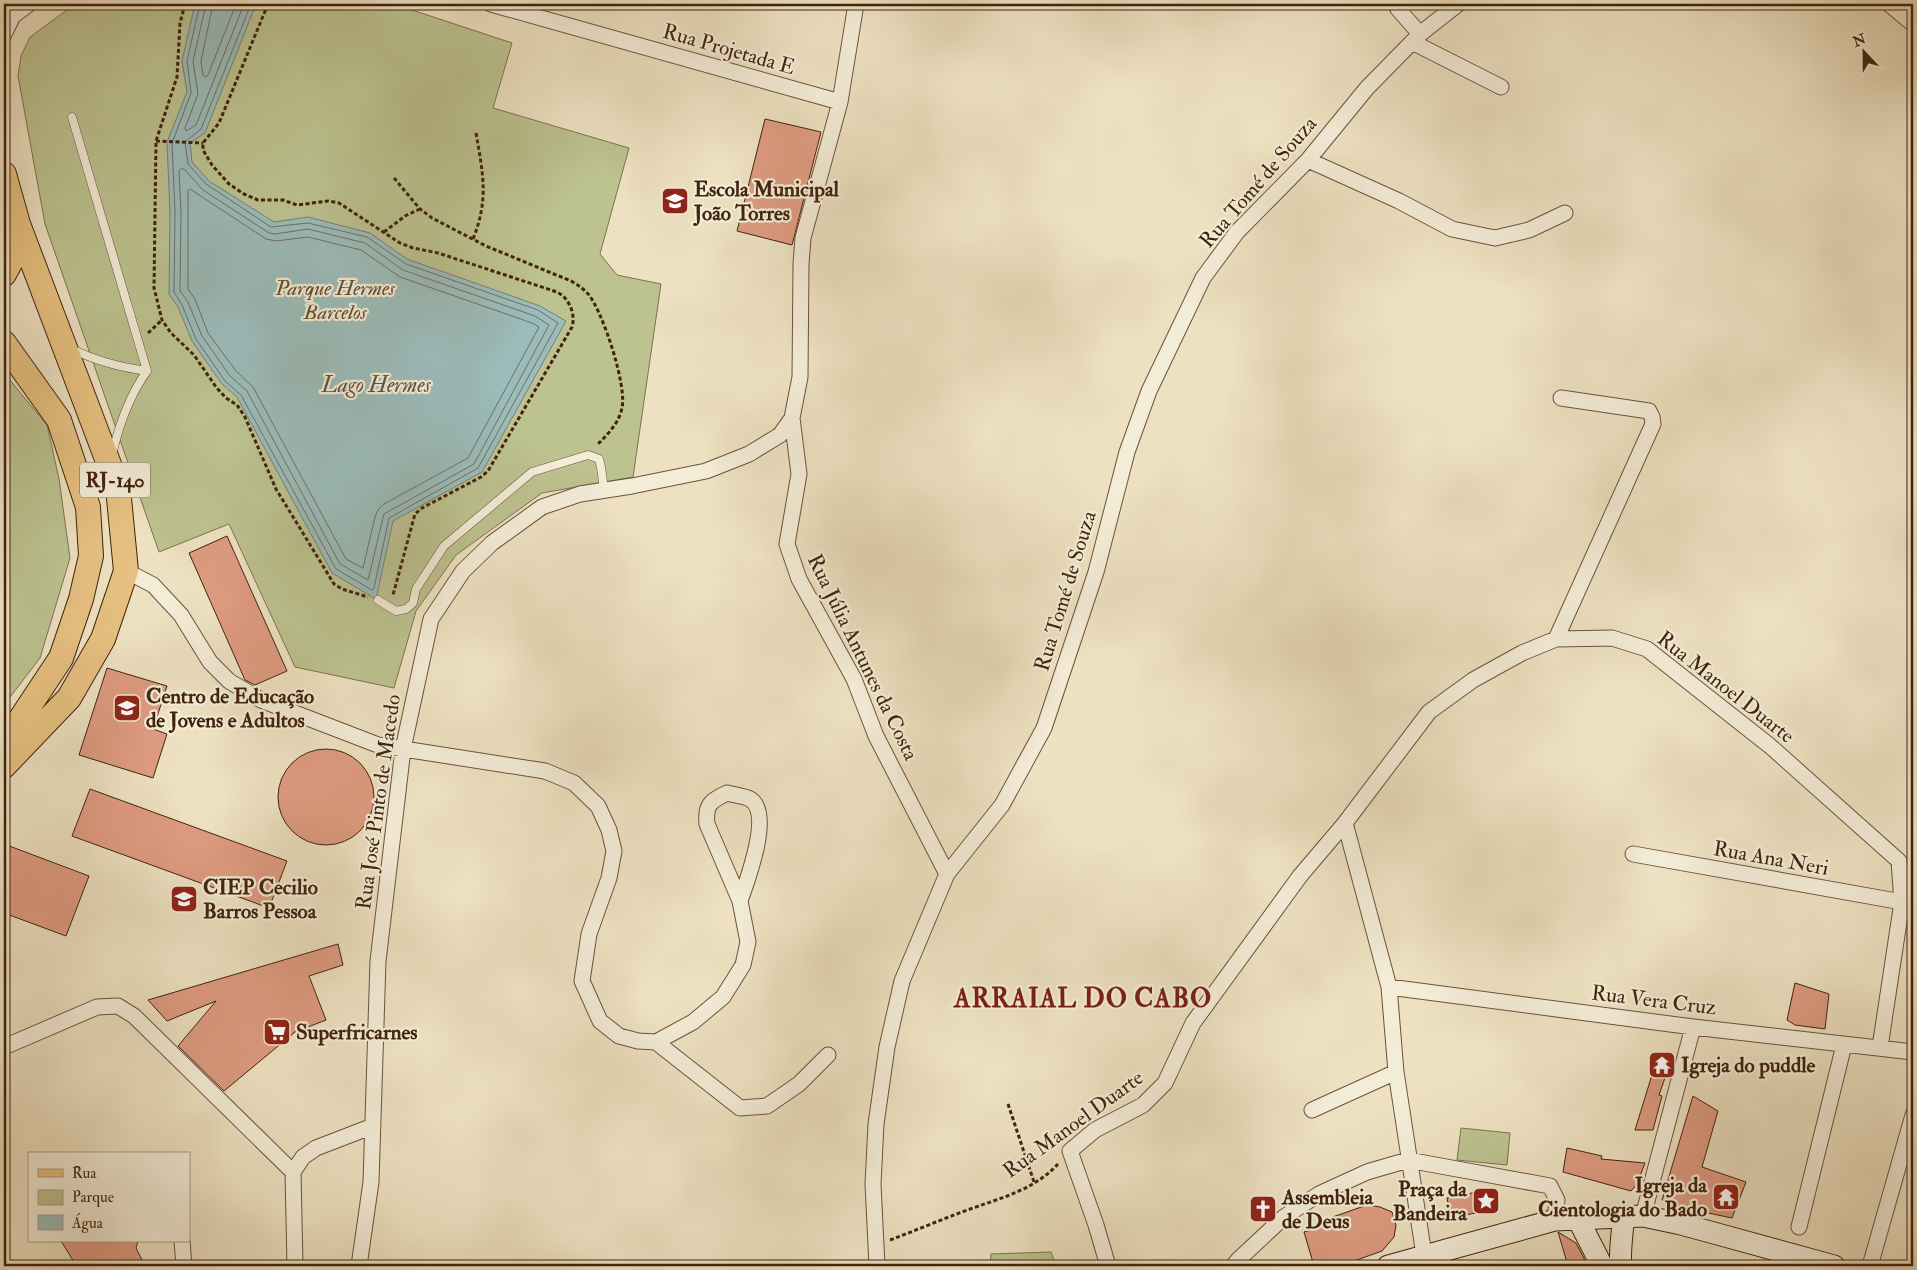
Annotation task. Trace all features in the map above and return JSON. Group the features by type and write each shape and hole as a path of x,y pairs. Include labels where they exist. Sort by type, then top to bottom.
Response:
{"main road":[{"name":"RJ-140","path":"4,174 18,224 118,488 126,570 103,639 69,698 4,766"},
{"path":"4,274 16,252 18,224"},
{"name":"RJ-140","path":"4,343 59,420 88,507 91,556 81,599 60,658 4,744"},
{"path":"1578,1219 1611,1262 1633,1216"},
{"path":"1388,1266 1555,1220 1633,1216 1681,1224 1834,1266"}],"street":[{"path":"4,34 13,16 29,4"},
{"name":"Rua Projetada E","path":"492,4 840,102"},
{"name":"Rua José Pinto de Macedo","path":"359,1266 371,1182 378,961 403,749 432,619 463,571 492,543 542,507 580,494 706,471 749,454 780,435 792,418 800,377 803,238 840,102 856,4"},
{"path":"1396,4 1416,38 1500,87"},
{"name":"Rua Tomé de Souza","path":"877,1266 873,1184 876,1124 887,1046 902,981 947,874 1002,805 1044,728 1096,572 1130,443 1149,391 1203,278 1237,232 1308,160 1367,88 1416,38 1458,4"},
{"path":"1889,4 1913,24"},
{"path":"1308,160 1399,201 1452,229 1495,238 1529,230 1564,213"},
{"path":"1556,639 1653,424 1652,417 1648,411 1561,398"},
{"name":"Rua Júlia Antunes da Costa","path":"792,418 799,474 787,544 793,562 799,579 854,679 876,736 947,874"},
{"path":"126,570 153,585 180,615 210,662 229,681 260,700 378,745 545,770 574,783 598,806 609,830 614,851 609,878 589,934 582,981 600,1021 619,1036 638,1041 656,1042 693,1022 723,997 743,965 748,942 740,900 723,866 707,824 706,811 711,801 727,793 750,800 757,808 759,826 752,870 740,900"},
{"name":"Rua Manoel Duarte","path":"1070,1150 1095,1130 1143,1105 1166,1083 1193,1023 1300,876 1345,823 1429,712 1473,680 1522,653 1556,639 1612,638 1647,648 1770,746 1899,862 1913,870"},
{"path":"1345,823 1389,988 1396,1072 1424,1255"},
{"name":"Rua Ana Neri","path":"1633,854 1902,902"},
{"path":"1880,1047 1902,902 1899,862"},
{"name":"Rua Vera Cruz","path":"1389,988 1844,1046 1880,1047 1913,1052"},
{"path":"4,1047 97,1008 118,1006 134,1016 293,1172"},
{"path":"1633,1216 1693,1027"},
{"path":"656,1042 740,1108 767,1106 799,1084 828,1055"},
{"path":"1799,1227 1844,1046"},
{"path":"1312,1110 1396,1072"},
{"path":"1870,1266 1913,1115"},
{"path":"295,1266 293,1172 303,1157 316,1148 373,1126"},
{"path":"1070,1150 1108,1266"},
{"path":"1233,1266 1284,1217 1319,1194 1367,1172 1408,1160 1550,1186 1557,1200 1555,1220"},
{"path":"182,1242 184,1266"}],"lane":[{"path":"72,117 147,371"},
{"path":"63,344 101,362 147,371"},
{"path":"110,467 118,429 136,385 147,371"},
{"path":"378,600 396,612 406,609 413,603 416,590 444,546 532,472 588,455 599,459 602,467 604,490"}],"path":[{"path":"185,4 180,23 178,77 156,141 154,288 162,320 171,333 194,355 216,387 226,398 237,405 244,416 276,489 334,584 352,594 378,600 394,594 415,514 422,508 481,477 488,471 572,328 574,321 568,301 557,292 438,252 413,248 400,243 339,203 328,201 297,205 283,200 258,200 244,194 229,184 212,165 206,156 203,143"},
{"path":"203,143 219,123 268,4"},
{"path":"473,239 481,219 484,183 476,133"},
{"path":"156,141 203,143"},
{"path":"394,178 420,209 432,218 486,246 571,281 590,296 610,343 623,386 622,407 618,421 588,455"},
{"path":"384,232 405,216 420,209"},
{"path":"138,341 162,320"},
{"path":"1008,1104 1034,1182"},
{"name":"Rua Manoel Duarte","path":"876,1246 962,1212 1016,1194 1051,1171 1070,1150"}],"green space":[{"name":"Parque Hermes Barcelos","path":"75,4 394,4 512,43 493,108 629,148 600,254 617,275 661,284 633,477 542,493 456,555 416,611 394,688 295,667 229,524 159,552 45,224 18,76 21,56 30,37"},
{"path":"4,373 47,425 59,479 70,558 40,658 4,705"},
{"path":"1461,1128 1510,1133 1507,1165 1457,1160"},
{"path":"1051,1252 1056,1266 990,1266 991,1254"}],"water":[{"name":"Lago Hermes","path":"195,4 256,4 205,133 190,143 192,162 209,181 274,222 308,217 370,233 407,259 540,306 566,321 482,472 393,521 376,599 332,573 237,397 222,384 192,341 178,307 169,294 170,212 167,142 187,92 182,61"}],"building":[{"path":"765,119 821,132 792,245 737,231"},
{"path":"227,536 287,671 255,685 245,680 189,553"},
{"name":"Centro de Educação de Jovens e Adultos","path":"107,668 167,686 153,729 167,734 153,778 79,755"},
{"path":"326,749 344,753 360,763 370,779 374,797 370,815 360,831 344,841 326,845 308,841 292,831 282,815 278,797 282,779 292,763 308,753"},
{"path":"90,789 287,861 269,908 72,836"},
{"path":"4,844 89,876 66,936 4,913"},
{"path":"338,944 343,965 309,976 326,1020 295,1032 224,1091 178,1046 216,1001 167,1021 148,1000"},
{"path":"1795,983 1829,994 1825,1029 1795,1025 1787,1020"},
{"path":"1659,1052 1673,1055 1659,1095 1662,1096 1653,1130 1635,1130"},
{"path":"1693,1096 1718,1111 1702,1167 1746,1182 1732,1218 1684,1208 1662,1200"},
{"path":"1567,1148 1602,1156 1601,1159 1645,1163 1637,1184 1631,1191 1563,1172"},
{"path":"1477,1192 1480,1212 1451,1218 1447,1198"},
{"path":"1367,1205 1380,1207 1392,1212 1396,1225 1394,1237 1382,1251 1340,1266 1314,1266 1304,1232 1326,1225 1324,1220"},
{"path":"1558,1232 1576,1243 1588,1266 1568,1266"},
{"path":"62,1242 138,1242 136,1248 145,1266 101,1266 74,1262"}],"place":[{"name":"Escola Municipal João Torres","path":"675,201"},
{"name":"Centro de Educação de Jovens e Adultos","path":"127,708"},
{"name":"CIEP Cecilio Barros Pessoa","path":"184,899"},
{"name":"Superfricarnes","path":"277,1032"},
{"name":"Igreja do puddle","path":"1662,1065"},
{"name":"Igreja da Cientologia do Bado","path":"1726,1197"},
{"name":"Praça da Bandeira","path":"1486,1201"},
{"name":"Assembleia de Deus","path":"1263,1209"}],"district":[{"name":"ARRAIAL DO CABO","path":"1083,998"}]}
